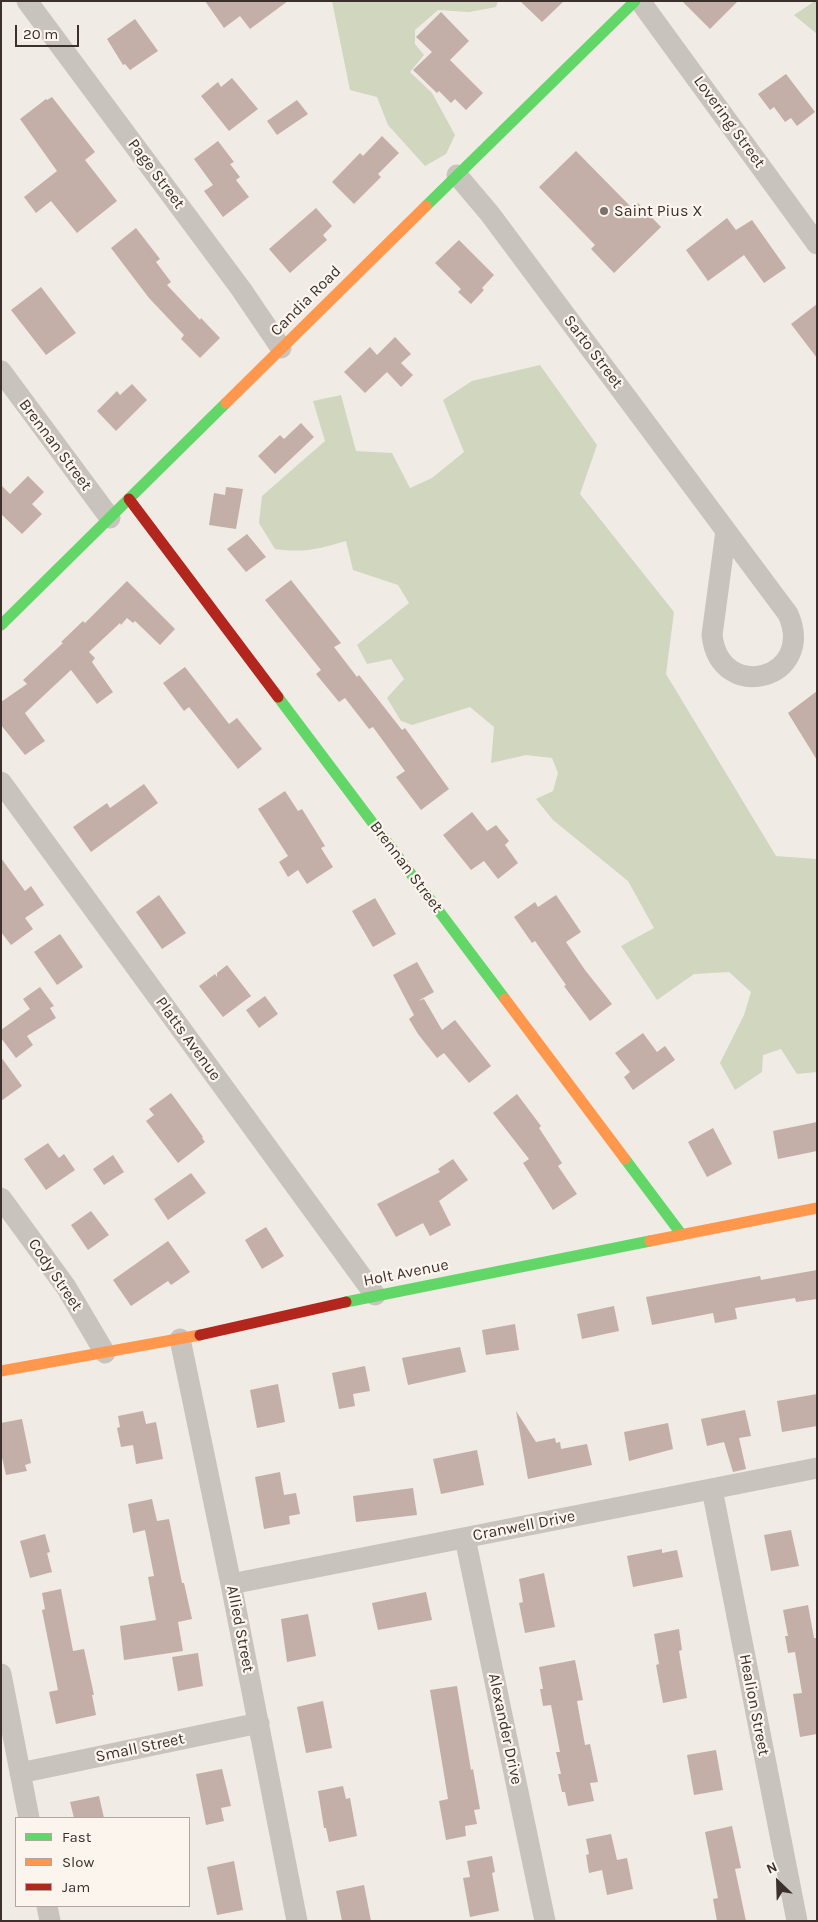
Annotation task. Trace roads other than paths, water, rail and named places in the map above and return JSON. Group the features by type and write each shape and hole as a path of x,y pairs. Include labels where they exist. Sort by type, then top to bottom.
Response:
{"street":[{"name":"Page Street","path":"27,1 241,289 282,348"},
{"name":"Candia Road","path":"1,625 636,1"},
{"name":"Lovering Street","path":"640,1 817,244"},
{"name":"Sarto Street","path":"457,175 490,214 788,614 793,626 794,640 791,654 782,666 771,674 757,678 743,676 730,670 720,660 714,647 712,635 726,531"},
{"name":"Brennan Street","path":"1,372 110,518"},
{"name":"Brennan Street","path":"129,499 682,1235"},
{"name":"Platts Avenue","path":"1,782 375,1296"},
{"name":"Cody Street","path":"1,1198 66,1287 105,1353"},
{"name":"Holt Avenue","path":"1,1371 105,1353 375,1296 817,1208"},
{"name":"Allied Street","path":"180,1338 232,1584 297,1921"},
{"name":"Cranwell Drive","path":"232,1584 817,1468"},
{"name":"Healion Street","path":"712,1489 797,1921"},
{"name":"Alexander Drive","path":"465,1538 545,1921"},
{"path":"1,1674 29,1817"},
{"name":"Small Street","path":"20,1773 259,1723"},
{"path":"47,1907 50,1921"}],"place":[{"name":"Saint Pius X","path":"604,211"}]}
